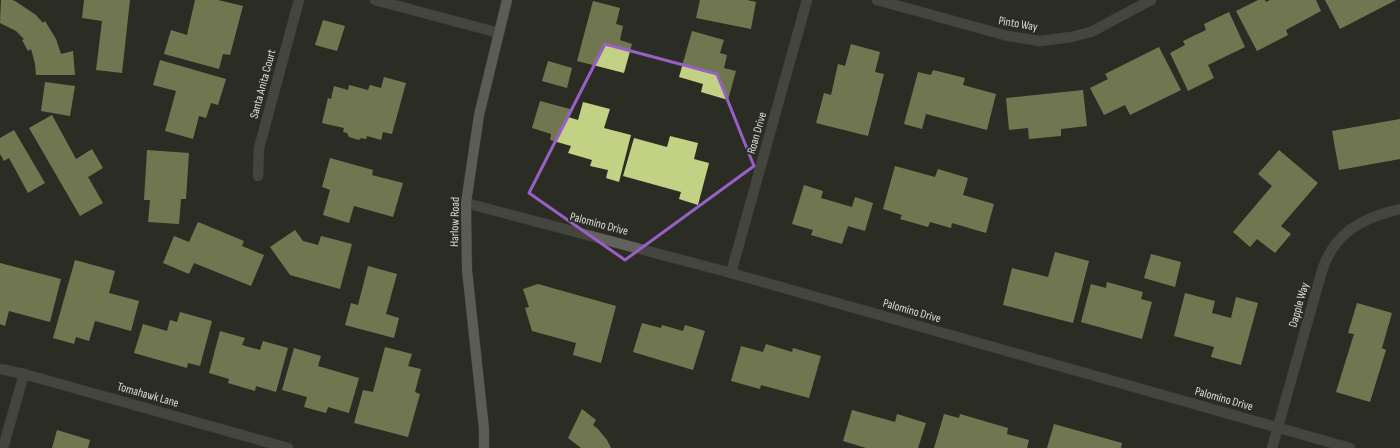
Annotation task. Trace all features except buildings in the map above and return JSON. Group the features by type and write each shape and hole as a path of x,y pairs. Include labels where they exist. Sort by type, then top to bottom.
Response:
{"main road":[{"name":"Harlow Road","path":"484,448 484,429 467,270 466,203 479,115 507,0"}],"street":[{"name":"Santa Anita Court","path":"258,176 259,148 299,0"},
{"path":"375,0 499,33"},
{"name":"Roan Drive","path":"731,273 807,0"},
{"name":"Pinto Way","path":"876,0 1008,36 1040,41 1064,39 1091,32 1151,0"},
{"name":"Palomino Drive","path":"466,203 731,273 1350,448"},
{"name":"Dapple Way","path":"1272,448 1321,274 1330,252 1338,240 1361,222 1374,216 1400,209"},
{"name":"Tomahawk Lane","path":"0,369 24,374 288,448"},
{"path":"3,448 24,374"}],"highlighted area":[{"path":"605,44 717,74 754,166 625,260 529,193"}]}
